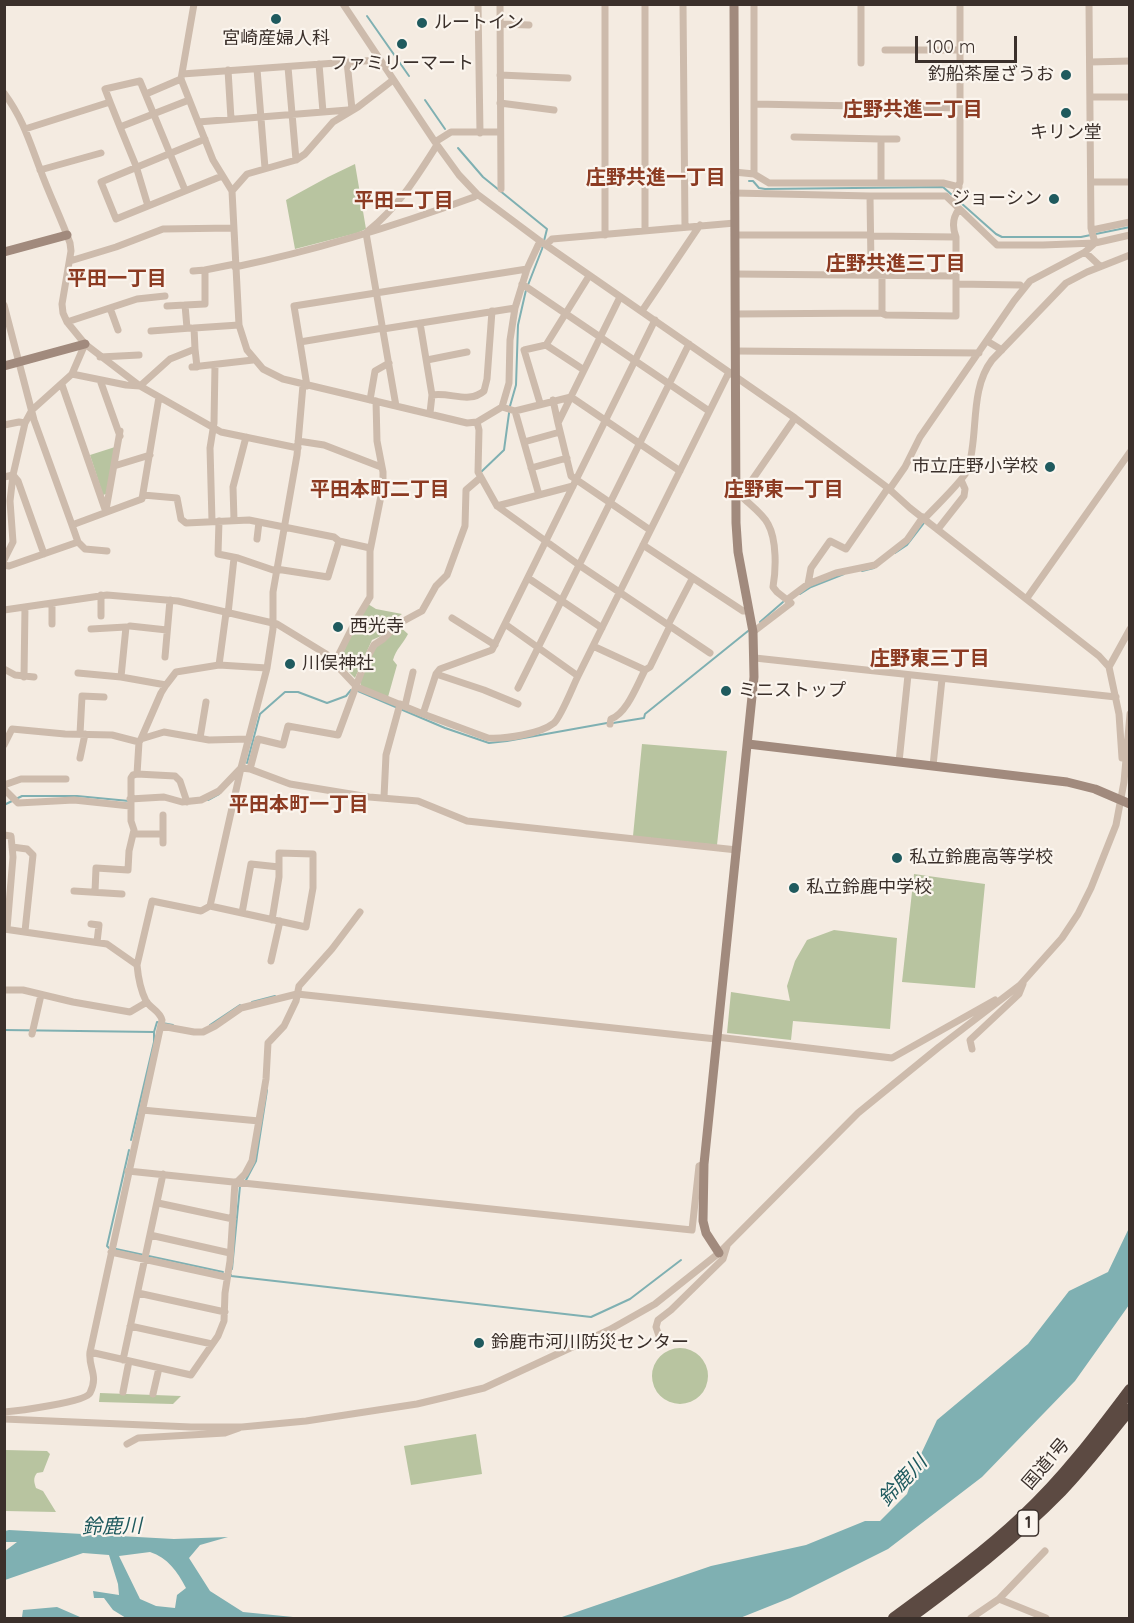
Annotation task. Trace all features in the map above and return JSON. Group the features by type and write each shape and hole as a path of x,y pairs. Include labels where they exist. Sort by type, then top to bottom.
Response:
{"highway":[{"name":"国道1号","path":"909,1618 967,1575 1035,1516 1083,1467 1127,1406 1130,1390"},
{"name":"国道1号","path":"894,1618 975,1558 1024,1515 1127,1406"}],"street":[{"path":"194,4 181,76 205,139 222,176 232,191 239,325 242,338 253,360 273,376 305,386 467,423 477,422 508,409 571,397 680,471"},
{"path":"343,4 378,60 436,143 459,175 477,194 589,276 795,418 889,489 1100,656 1109,666 1116,697 1125,782"},
{"path":"478,4 480,133"},
{"path":"500,4 501,189"},
{"path":"605,4 605,235"},
{"path":"645,4 645,230"},
{"path":"683,4 685,227"},
{"path":"719,1253 706,1233 703,1221 704,1164 755,657 737,542 738,496 733,374 735,351 734,4"},
{"path":"754,4 754,174"},
{"path":"861,4 861,63"},
{"path":"953,202 959,187 960,4"},
{"path":"1089,4 1092,230 1095,242"},
{"path":"500,24 529,25"},
{"path":"885,50 960,50"},
{"path":"146,94 181,76 228,70 378,60"},
{"path":"1090,62 1130,61"},
{"path":"347,62 351,110"},
{"path":"319,64 322,112"},
{"path":"288,67 296,160"},
{"path":"257,69 265,168"},
{"path":"228,70 231,119"},
{"path":"500,75 568,78"},
{"path":"232,191 247,174 296,160 305,154 333,122 393,80"},
{"path":"148,206 136,166 105,89 140,81 185,190"},
{"path":"4,93 19,114 67,235 71,251 62,304 63,313 67,322 85,344 140,386 221,432 298,444 324,445 381,467"},
{"path":"1090,97 1130,97"},
{"path":"120,127 189,100"},
{"path":"25,129 110,102"},
{"path":"500,103 554,110"},
{"path":"754,104 960,108"},
{"path":"198,122 351,110"},
{"path":"366,232 402,200 436,143 451,132 500,132"},
{"path":"794,137 897,139"},
{"path":"205,139 101,182 116,219 222,176"},
{"path":"880,183 881,139"},
{"path":"40,170 100,153"},
{"path":"734,172 754,174 769,183 854,189 870,196 946,196 997,245 1095,242 1130,235"},
{"path":"1091,182 1130,182"},
{"path":"734,193 854,189 880,183 943,183 959,187"},
{"path":"193,271 268,260 380,230 423,216 477,194"},
{"path":"870,196 871,266 880,275 881,313"},
{"path":"735,314 881,313 956,316 954,216 959,208"},
{"path":"1092,230 1130,222"},
{"path":"538,495 524,442 508,409 510,340 515,308 527,269 543,243 552,239 735,223"},
{"path":"642,311 700,225"},
{"path":"70,261 116,247 162,229 233,228"},
{"path":"366,232 396,406"},
{"path":"4,252 67,235"},
{"path":"735,235 956,237"},
{"path":"808,584 811,568 830,541 846,549 905,467 920,437 1030,281 1086,252 1095,242"},
{"path":"1086,252 1100,266"},
{"path":"751,627 790,601 808,584 847,570 875,565 906,540 963,482 969,467 984,372 1066,283 1100,266 1130,255"},
{"path":"210,906 241,768 267,668 273,629 273,592 298,444 305,386 294,306 527,269"},
{"path":"167,306 205,304 205,270"},
{"path":"735,274 880,275 1020,285"},
{"path":"540,404 524,350 546,345 589,276"},
{"path":"522,284 709,411"},
{"path":"67,322 136,299 165,296"},
{"path":"558,423 620,297"},
{"path":"4,305 32,410 78,542 85,549 107,551"},
{"path":"185,305 195,350 195,367 253,360"},
{"path":"110,308 118,330"},
{"path":"300,342 515,308"},
{"path":"432,395 451,394 468,398 484,391 492,311"},
{"path":"423,714 436,674 440,669 492,650 495,645 655,320"},
{"path":"420,323 432,395 430,413"},
{"path":"151,331 239,325"},
{"path":"987,340 1002,350"},
{"path":"4,366 85,344"},
{"path":"4,560 14,542 8,515 13,475 25,423 32,410 72,374 85,344"},
{"path":"518,688 690,344"},
{"path":"546,345 584,370"},
{"path":"140,386 170,359 195,350"},
{"path":"735,351 979,352"},
{"path":"427,360 468,352"},
{"path":"100,357 139,355"},
{"path":"336,662 370,597 370,548 383,486 373,400 375,371 389,363"},
{"path":"215,365 210,447 218,554 276,570 327,577 339,541"},
{"path":"72,374 140,386"},
{"path":"4,610 101,595 170,600 277,624 318,648 336,662 355,688 400,707 488,738 528,734 556,721 709,411 733,374"},
{"path":"100,380 120,434 106,512"},
{"path":"62,385 106,512"},
{"path":"72,525 140,501 143,495 159,397"},
{"path":"552,400 574,483 610,503 650,530"},
{"path":"738,496 795,418"},
{"path":"477,422 479,475 497,506 579,565 710,653"},
{"path":"4,425 25,423"},
{"path":"524,442 560,432"},
{"path":"234,520 233,488 246,437"},
{"path":"1027,598 1130,452"},
{"path":"114,466 150,455"},
{"path":"531,468 567,458"},
{"path":"4,477 13,475"},
{"path":"13,475 18,481 44,554"},
{"path":"250,770 258,739 282,745 288,726 338,735 374,645 398,624 422,611 447,574 465,526 466,490 479,475"},
{"path":"938,529 964,496 963,482"},
{"path":"497,506 574,483"},
{"path":"143,495 177,498 181,519 186,523 234,520 259,522 334,537 339,541 370,548"},
{"path":"738,496 768,524 775,552 776,572 773,587 790,601"},
{"path":"257,539 259,522"},
{"path":"4,565 9,566 78,542"},
{"path":"643,545 692,579 743,611 748,611"},
{"path":"219,665 234,558"},
{"path":"432,578 439,583"},
{"path":"528,578 602,628"},
{"path":"610,721 624,708 645,670 650,667 692,579"},
{"path":"101,595 101,616"},
{"path":"165,657 170,600"},
{"path":"52,603 52,624"},
{"path":"24,677 25,607"},
{"path":"452,618 495,645"},
{"path":"505,624 578,676"},
{"path":"130,626 167,630"},
{"path":"91,629 126,627 121,677"},
{"path":"1109,666 1130,629"},
{"path":"593,646 645,670"},
{"path":"755,657 1116,697"},
{"path":"137,774 140,740 151,720 161,693 177,672 219,665 267,668"},
{"path":"4,669 24,677 34,677"},
{"path":"384,797 386,755 413,672"},
{"path":"78,673 121,677 166,685"},
{"path":"436,674 518,704"},
{"path":"899,762 908,675"},
{"path":"933,766 942,679"},
{"path":"80,758 82,696 104,697"},
{"path":"201,738 206,702"},
{"path":"4,1419 191,1427 242,1426 306,1421 452,1397 484,1388 609,1330 655,1304 719,1253 858,1113 1024,981 1062,938 1078,914 1125,802 1130,714"},
{"path":"4,745 12,729 112,735 140,740 164,732 201,738 249,739"},
{"path":"748,744 1068,782 1095,789 1125,802"},
{"path":"241,768 290,784 418,801 475,822 737,850"},
{"path":"66,779 21,779 4,787 15,801 130,802 164,797 187,802 201,800 219,791 241,768"},
{"path":"95,892 96,868 128,870 129,851 134,834 130,802 133,775 175,776 180,781 187,802"},
{"path":"163,815 163,843"},
{"path":"134,834 163,834"},
{"path":"4,835 11,836 12,847 12,874 6,929 107,944 137,965"},
{"path":"12,847 27,849 33,855 25,931"},
{"path":"4,1412 62,1403 89,1395 95,1374 89,1361 90,1352 162,1023 160,1014 147,1002 137,965 152,901 201,911 210,906 276,920 306,927 312,896 313,854 279,853 276,920 271,961"},
{"path":"242,913 252,864 279,867"},
{"path":"74,891 122,894"},
{"path":"90,1352 191,1375 218,1336 224,1321 236,1182 245,1174 252,1161 267,1073 267,1047 272,1037 284,1026 296,1001 299,986 332,949 360,912"},
{"path":"90,924 99,925 97,942"},
{"path":"972,1049 970,1040 1019,994 1024,981"},
{"path":"4,990 23,990 130,1012 147,1002"},
{"path":"162,1023 194,1032 203,1032 241,1008 297,994 892,1058 1002,996 1005,998"},
{"path":"33,1031 41,995"},
{"path":"142,1110 259,1121"},
{"path":"128,1171 692,1230 699,1166 704,1164"},
{"path":"123,1392 130,1326 163,1174"},
{"path":"158,1203 233,1219"},
{"path":"150,1236 230,1253"},
{"path":"659,1336 656,1327 657,1320 671,1310 723,1259 728,1244"},
{"path":"111,1252 146,1256 226,1277"},
{"path":"138,1293 225,1312"},
{"path":"130,1326 212,1344"},
{"path":"153,1394 159,1368"},
{"path":"127,1444 138,1438 225,1433 242,1426"},
{"path":"971,1618 999,1599 1045,1551"},
{"path":"999,1599 1046,1618"}],"green space":[{"path":"355,164 366,229 295,249 286,200"},
{"path":"115,447 106,494 103,495 90,455"},
{"path":"368,604 376,609 402,614 392,621 381,636 372,640 355,678 339,662"},
{"path":"398,625 408,634 393,660 397,665 388,697 361,686 361,677 372,652"},
{"path":"642,744 727,751 717,845 633,836"},
{"path":"914,874 985,884 975,988 902,982"},
{"path":"834,930 897,938 890,1029 793,1021 791,1040 727,1033 731,992 790,1001 787,986 795,961 807,940"},
{"path":"680,1348 691,1350 700,1356 706,1365 708,1376 706,1387 700,1396 691,1402 680,1404 669,1402 660,1396 654,1387 652,1376 654,1365 660,1356 669,1350"},
{"path":"100,1393 181,1396 173,1404 99,1402"},
{"path":"476,1434 482,1474 411,1485 404,1446"},
{"path":"5,1450 47,1451 50,1454 43,1472 37,1473 34,1482 36,1488 43,1491 56,1512 5,1511"}],"water":[{"path":"1129,1228 1129,1305 1075,1381 982,1477 888,1549 790,1598 740,1618 559,1618 711,1566 806,1545 865,1521 880,1521 907,1494 921,1454 937,1420 1028,1344 1069,1291 1108,1272"},
{"path":"5,1531 174,1539 228,1537 200,1545 189,1558 210,1591 243,1612 303,1618 126,1618 113,1610 104,1598 94,1598 93,1591 119,1595 109,1555 83,1553 5,1580 5,1551 17,1542 5,1542","holes":["150,1552 171,1566 186,1588 177,1595 175,1608 156,1606 140,1599 119,1556"]},
{"path":"57,1607 80,1617 92,1618 22,1617 23,1610"}],"waterway":[{"path":"367,16 409,76"},
{"path":"425,100 445,129"},
{"path":"458,148 483,177 547,229 528,285"},
{"path":"749,181 765,189 943,187 1002,237 1081,237 1130,227"},
{"path":"480,473 504,450 510,406 516,385 518,325 526,290"},
{"path":"895,553 907,545 924,523"},
{"path":"862,571 874,568"},
{"path":"800,594 811,587 844,574"},
{"path":"760,622 783,602"},
{"path":"613,723 644,718 645,714 748,631"},
{"path":"247,763 260,714 285,692 298,692 327,703 346,696 351,690"},
{"path":"358,691 445,728 489,743 607,723"},
{"path":"208,800 219,794"},
{"path":"4,805 22,796 77,796 129,801"},
{"path":"252,1002 275,996"},
{"path":"210,1025 240,1005"},
{"path":"4,1030 154,1032 157,1022 173,1025"},
{"path":"131,1140 154,1042 154,1032"},
{"path":"246,1180 256,1161 267,1090"},
{"path":"109,1248 107,1246 129,1150"},
{"path":"232,1269 240,1186"},
{"path":"116,1249 223,1272"},
{"path":"231,1275 591,1317 630,1299 681,1260"}],"place":[{"name":"宮崎産婦人科","path":"276,19"},
{"name":"ルートイン","path":"422,23"},
{"name":"ファミリーマート","path":"402,44"},
{"name":"釣船茶屋ざうお","path":"1066,75"},
{"name":"キリン堂","path":"1066,113"},
{"name":"ジョーシン","path":"1054,199"},
{"name":"市立庄野小学校","path":"1050,467"},
{"name":"西光寺","path":"338,627"},
{"name":"川俣神社","path":"290,664"},
{"name":"ミニストップ","path":"726,691"},
{"name":"私立鈴鹿高等学校","path":"897,858"},
{"name":"私立鈴鹿中学校","path":"794,888"},
{"name":"鈴鹿市河川防災センター","path":"479,1343"}],"district":[{"name":"庄野共進二丁目","path":"913,110"},
{"name":"庄野共進一丁目","path":"656,178"},
{"name":"平田二丁目","path":"404,201"},
{"name":"庄野共進三丁目","path":"896,264"},
{"name":"平田一丁目","path":"117,279"},
{"name":"平田本町二丁目","path":"380,490"},
{"name":"庄野東一丁目","path":"784,490"},
{"name":"庄野東三丁目","path":"930,659"},
{"name":"平田本町一丁目","path":"299,805"}],"water label":[{"name":"鈴鹿川","path":"903,1481"},
{"name":"鈴鹿川","path":"112,1527"}]}
